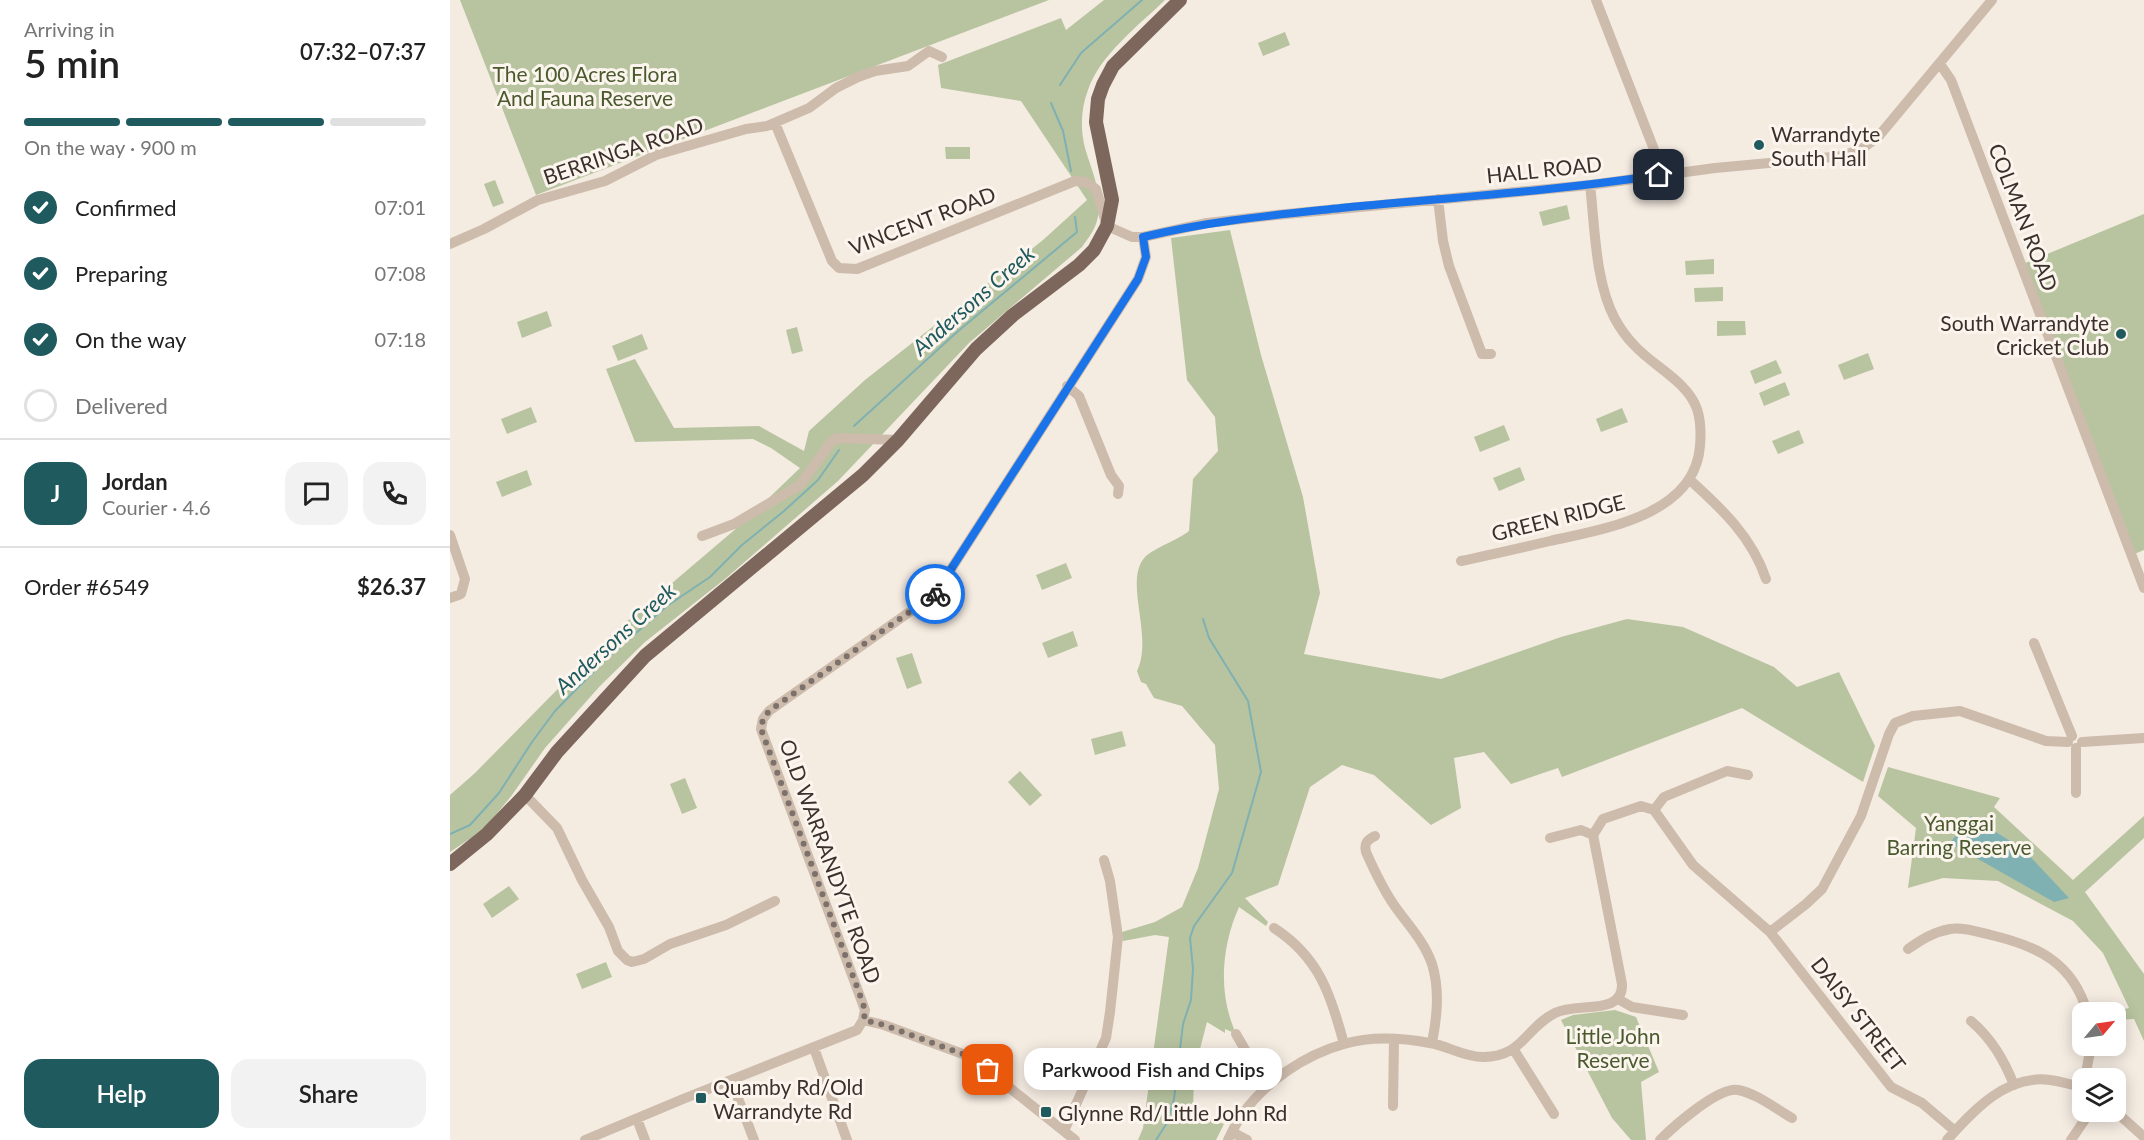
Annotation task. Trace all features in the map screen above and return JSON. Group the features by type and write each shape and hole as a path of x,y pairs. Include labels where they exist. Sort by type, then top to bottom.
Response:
{"main road":[{"path":"450,864 487,834 525,795 557,752 645,656 863,475 898,440 976,350 1013,315 1079,265 1094,250 1107,226 1112,200 1097,129 1098,99 1113,66 1179,0"}],"street":[{"path":"1596,0 1655,152 1659,175"},
{"name":"HALL ROAD","path":"1107,226 1132,237 1143,237 1219,222 1590,185 1659,175 1843,156 1863,148 1878,136 1992,0"},
{"name":"BERRINGA ROAD","path":"450,244 484,230 538,200 604,181 656,155 775,123 809,108 836,88 858,77 875,71 908,66 929,51 942,57"},
{"name":"COLMAN ROAD","path":"1940,64 1951,80 2144,588"},
{"name":"VINCENT ROAD","path":"775,123 832,261 839,268 857,269 1075,181 1086,182 1096,189 1107,226"},
{"path":"1590,185 1602,286 1615,318 1633,344 1686,389 1697,409 1701,431 1699,454 1690,480 1727,513 1748,541 1766,579"},
{"path":"1438,199 1443,241 1449,266 1483,356"},
{"name":"OLD WARRANDYTE ROAD","path":"864,1020 865,1010 860,995 761,729 763,719 769,711 935,594 1138,279 1146,257 1143,237"},
{"path":"1067,386 1079,396 1111,475 1121,487"},
{"path":"702,536 734,524 800,485 831,442 837,438 898,440"},
{"name":"GREEN RIDGE","path":"1461,561 1596,531 1628,521 1657,508 1678,493 1690,480"},
{"path":"450,535 465,579 461,594 450,598"},
{"path":"2034,643 2075,742 2076,793"},
{"path":"1770,932 1822,889 1861,816 1889,734 1895,723 1913,716 1960,711 2046,741 2075,742 2144,738"},
{"path":"1247,1140 1230,1136 1239,1118 1269,1084 1305,1060 1344,1044 1394,1039 1432,1043 1483,1057 1500,1055 1514,1050 1555,1013 1579,1007 1607,1006 1618,999 1622,984 1593,835 1603,819 1641,806 1654,810 1664,797 1727,771 1748,775"},
{"path":"525,795 557,828 582,880 609,927 618,951 627,960 632,962 644,959 670,944 726,925 775,901"},
{"name":"DAISY STREET","path":"1654,810 1693,865 1770,932 1891,1087 1922,1103 1955,1131"},
{"path":"1550,838 1581,830 1593,835"},
{"path":"1375,836 1367,840 1364,846 1366,852 1386,893 1421,941 1432,964 1437,989 1437,1016 1432,1043"},
{"path":"1064,1131 1102,1047 1109,1021 1118,937 1114,903 1104,860"},
{"path":"1274,928 1289,938 1320,974 1329,993 1344,1044"},
{"path":"1908,949 1929,935 1952,928 2018,942 2036,949 2057,963 2076,985 2082,1002"},
{"path":"1618,999 1632,1007 1683,1015"},
{"path":"585,1140 857,1030 864,1020 884,1025 971,1057 1075,1140"},
{"path":"1971,1021 1985,1033 2004,1060 2014,1085"},
{"path":"1236,1034 1251,1060 1269,1084"},
{"path":"1393,1106 1394,1039"},
{"path":"814,1048 847,1140"},
{"path":"1514,1050 1554,1114"},
{"path":"1947,1140 1987,1099 2014,1085 2048,1079 2072,1085"},
{"path":"731,1080 754,1140"},
{"path":"1660,1140 1674,1126 1724,1091 1736,1090 1748,1093 1792,1118"},
{"path":"637,1119 645,1140"},
{"path":"2126,1121 2144,1137"},
{"path":"2071,1140 2083,1122"}],"green space":[{"name":"The 100 Acres Flora And Fauna Reserve","path":"460,0 1049,0 536,195"},
{"path":"1104,0 1165,0 1110,53 1093,77 1086,97 1082,133 1099,205 1096,224 1082,247 969,343 838,481 725,579 645,642 600,686 545,748 491,821 450,852 450,795 475,773 611,635 745,521 800,468 753,439 635,442 606,369 635,359 674,428 759,426 804,451 809,431 865,380 1043,240 1087,200 1021,101 941,88 938,65 1061,18 1066,30"},
{"path":"1285,32 1290,45 1263,56 1258,43"},
{"path":"945,147 970,147 970,159 946,159"},
{"path":"495,180 504,203 493,207 484,184"},
{"path":"1567,205 1570,219 1543,226 1539,212"},
{"path":"2144,214 2144,550 2132,555 2023,264"},
{"path":"1230,230 1261,355 1303,497 1320,593 1304,654 1441,679 1561,637 1627,619 1683,627 1774,667 1797,687 1839,672 1875,746 1863,782 1742,708 1562,777 1558,768 1511,784 1484,752 1454,758 1461,808 1431,825 1374,775 1342,765 1310,787 1278,885 1245,898 1268,922 1266,926 1239,907 1233,922 1226,952 1224,983 1234,1029 1232,1032 1225,1029 1225,1033 1207,1022 1194,1072 1193,1111 1224,1124 1216,1140 1138,1140 1143,1128 1169,937 1155,935 1123,941 1122,932 1155,922 1182,907 1198,868 1219,789 1215,745 1182,706 1154,698 1146,684 1141,682 1137,671 1142,642 1137,594 1139,567 1149,554 1189,531 1193,479 1218,451 1215,417 1187,380 1171,238"},
{"path":"1714,259 1714,274 1686,275 1685,261"},
{"path":"1723,287 1723,301 1695,302 1694,288"},
{"path":"547,311 552,326 522,338 517,322"},
{"path":"1717,321 1745,321 1746,335 1717,336"},
{"path":"797,327 803,351 792,354 786,330"},
{"path":"642,334 648,349 618,361 612,346"},
{"path":"1868,353 1874,369 1844,380 1838,365"},
{"path":"1776,360 1782,373 1755,384 1750,371"},
{"path":"1785,382 1790,395 1764,406 1759,393"},
{"path":"531,407 537,422 507,434 501,419"},
{"path":"1622,408 1628,422 1601,432 1596,419"},
{"path":"1504,425 1510,440 1480,452 1474,437"},
{"path":"1799,430 1804,443 1778,454 1772,441"},
{"path":"1520,467 1525,480 1499,491 1493,478"},
{"path":"527,470 532,485 502,497 496,482"},
{"path":"1066,563 1072,578 1042,590 1036,575"},
{"path":"1073,631 1078,646 1048,658 1042,643"},
{"path":"912,653 922,683 907,689 896,658"},
{"path":"1122,731 1126,746 1095,755 1091,739"},
{"name":"Yanggai Barring Reserve","path":"1888,767 2000,798 1994,807 2073,880 2144,816 2144,838 2085,892 2144,974 2144,1041 2134,1019 2126,1019 2126,1009 2129,1008 2103,953 2073,921 1998,881 1943,878 1908,888 1916,828 1878,796"},
{"path":"1020,771 1042,795 1030,806 1008,782"},
{"path":"685,778 697,808 682,814 670,784"},
{"path":"509,886 519,899 492,918 483,904"},
{"path":"606,962 612,977 582,989 576,974"},
{"name":"Little John Reserve","path":"1615,1010 1636,1017 1659,1072 1641,1082 1646,1140 1631,1140 1612,1118 1561,1020 1573,1015"}],"water":[{"path":"1971,816 2024,850 2069,898 2054,902 1950,843"}],"waterway":[{"name":"Andersons Creek","path":"1060,85 1081,53 1142,0"},
{"name":"Andersons Creek","path":"1051,103 1063,131 1071,171"},
{"name":"Andersons Creek","path":"854,426 957,332 1077,232 1075,217"},
{"name":"Andersons Creek","path":"450,834 470,825 499,793 555,711 604,661 667,606 710,577 742,545 784,511 818,480 839,450"},
{"path":"1156,1140 1167,1123 1174,1099 1183,1024 1191,1000 1193,969 1190,938 1194,926 1232,873 1261,772 1248,701 1209,638 1203,619"}],"way so far":[{"path":"935,594 769,711 763,719 761,729 860,995 865,1010 864,1020 876,1022 971,1057 988,1070"}],"place":[{"name":"Warrandyte South Hall","path":"1759,145"},
{"name":"South Warrandyte Cricket Club","path":"2121,334"},
{"name":"Parkwood Fish and Chips","path":"988,1070"},
{"name":"Quamby Rd/Old Warrandyte Rd","path":"701,1098"},
{"name":"Glynne Rd/Little John Rd","path":"1046,1112"}],"route":[{"path":"935,594 1138,279 1146,257 1143,237 1178,228 1276,214 1590,185 1659,175"}]}
